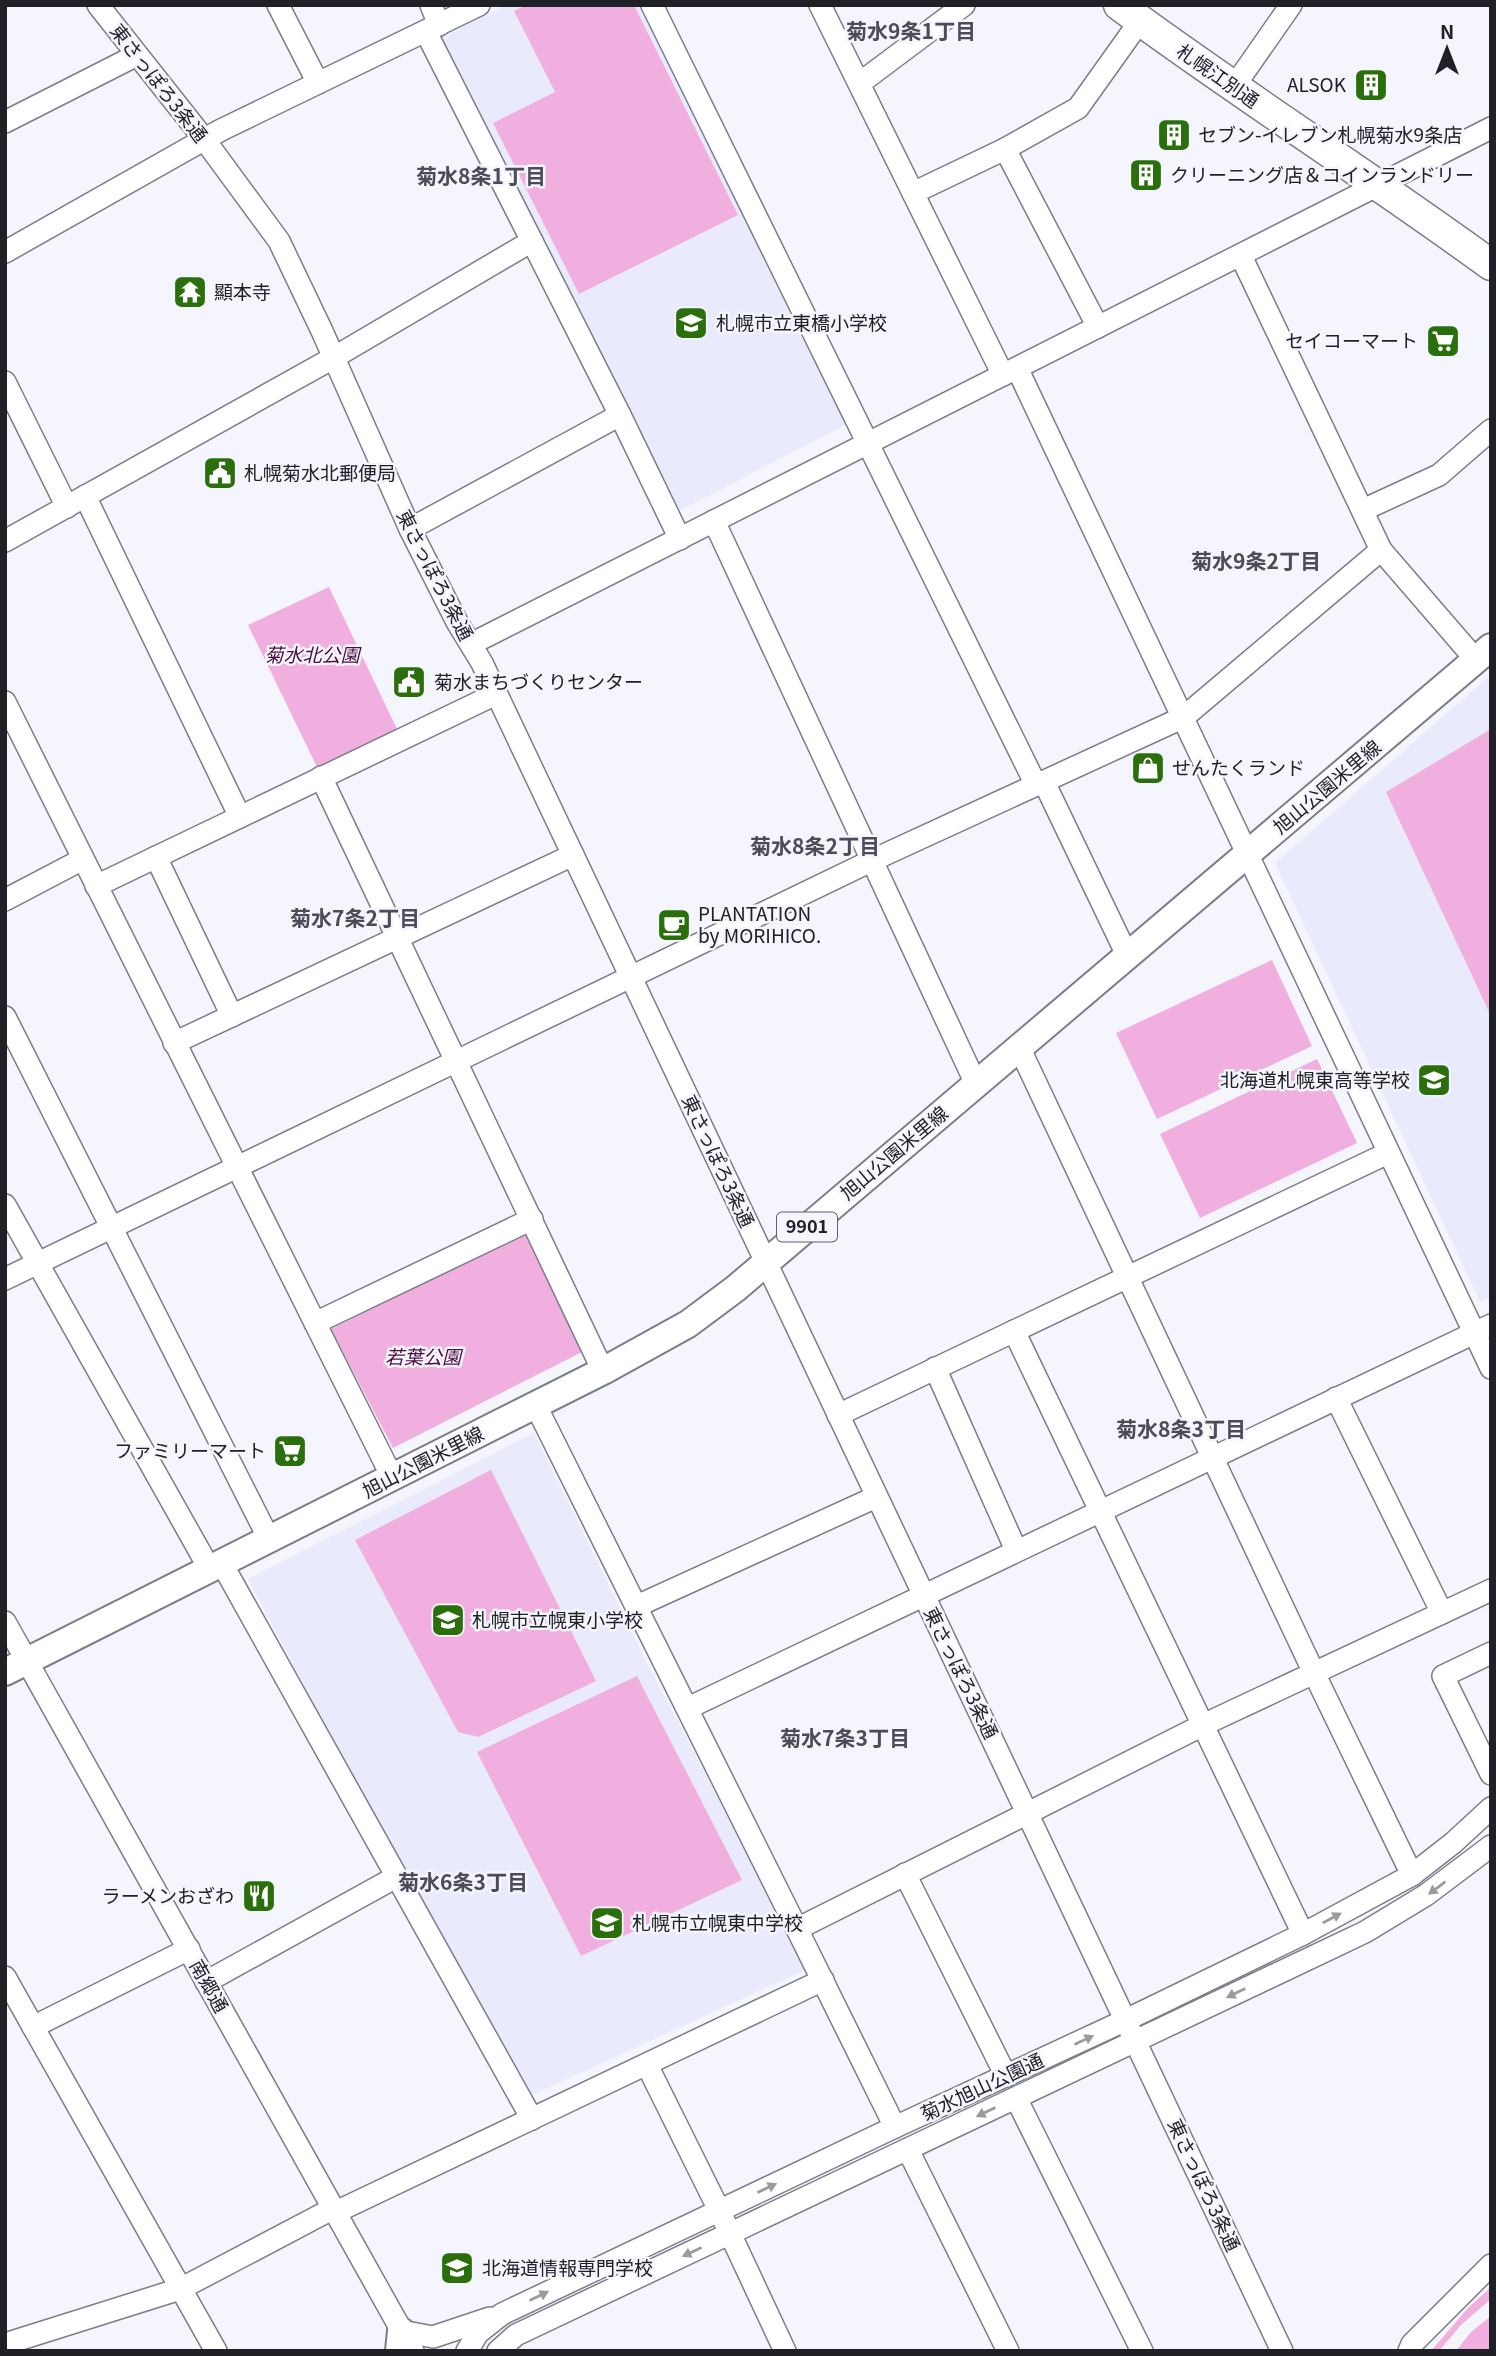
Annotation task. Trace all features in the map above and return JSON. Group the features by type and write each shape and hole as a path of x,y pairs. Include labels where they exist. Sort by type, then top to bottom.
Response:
{"highway":[{"name":"札幌江別通","path":"1129,13 1233,88 1491,265"}],"main road":[{"name":"旭山公園米里線","path":"16,1667 536,1406 688,1324 766,1262 1484,654"}],"street":[{"name":"東さっぽろ3条通","path":"98,5 204,139 279,242 410,529 496,694 1282,2351"},
{"path":"278,5 318,83"},
{"path":"5,252 204,139 318,83 432,21 479,5"},
{"path":"652,5 868,442 1127,955"},
{"path":"820,5 913,193 1010,371 1184,718 1388,1153 1482,1329 1491,1368"},
{"path":"860,83 964,5"},
{"path":"1233,88 1291,5"},
{"path":"913,193 1005,149 1078,108 1129,13"},
{"path":"432,21 532,241 680,539"},
{"path":"5,122 137,55"},
{"path":"471,643 1491,128"},
{"path":"1005,149 1098,327"},
{"path":"5,541 333,358 532,241"},
{"path":"1241,256 1381,550 1484,654"},
{"path":"5,382 76,501 240,817"},
{"path":"410,529 620,415"},
{"path":"1363,510 1439,475 1491,430"},
{"path":"714,521 976,1084"},
{"path":"5,1279 873,860 1184,718 1381,550"},
{"path":"96,886 496,694"},
{"path":"5,702 392,1477"},
{"path":"321,777 603,1371"},
{"path":"174,1043 573,855"},
{"path":"156,857 232,1016"},
{"path":"5,900 83,859"},
{"path":"5,1017 269,1539"},
{"path":"1019,1047 1412,1875"},
{"path":"838,1415 1388,1153"},
{"path":"5,1205 396,1877 532,2119"},
{"path":"315,1323 532,1219"},
{"path":"688,1707 1482,1329"},
{"path":"1014,1331 1303,1934"},
{"path":"935,1368 1016,1550"},
{"path":"1336,1398 1442,1613"},
{"path":"536,1406 895,2127"},
{"path":"637,1606 876,1497"},
{"path":"797,1929 1203,1725 1491,1590"},
{"name":"南郷通","path":"5,1622 16,1667 189,1950 335,2210 404,2344"},
{"path":"1491,1653 1443,1676 1491,1774"},
{"name":"菊水旭山公園通","path":"467,2351 478,2333 502,2314 1303,1934 1412,1875 1453,1843 1491,1808"},
{"name":"菊水旭山公園通","path":"498,2351 730,2234 1365,1932 1488,1857"},
{"path":"905,1874 1006,2076"},
{"path":"206,1982 396,1877"},
{"path":"33,2027 189,1950"},
{"path":"5,1977 216,2351"},
{"path":"5,2344 180,2289 335,2210 823,1980"},
{"path":"647,2065 785,2351"},
{"path":"1016,2098 1142,2351"},
{"path":"908,2150 1008,2351"},
{"path":"1409,2351 1412,2344 1491,2265"},
{"path":"404,2344 502,2314"}],"shaded area":[{"name":"札幌市立東橋小学校","path":"507,5 642,5 847,424 677,512 440,38"},
{"name":"北海道札幌東高等学校","path":"1487,678 1491,682 1491,1297 1480,1302 1275,863"},
{"path":"534,1433 646,1661 807,1969 530,2096 405,1877 248,1579"}],"green space":[{"path":"527,5 634,5 738,215 579,294 493,123 555,92 514,11"},
{"name":"菊水北公園","path":"329,587 397,729 317,767 248,625"},
{"path":"1491,729 1491,1016 1386,792"},
{"path":"1272,960 1312,1046 1157,1119 1116,1033"},
{"path":"1317,1059 1357,1143 1200,1218 1160,1134"},
{"name":"若葉公園","path":"526,1232 582,1352 393,1448 331,1329"},
{"path":"491,1470 596,1681 478,1737 458,1732 355,1540"},
{"path":"637,1676 742,1880 581,1956 477,1752"},
{"path":"1491,2287 1491,2299 1461,2325 1439,2351 1431,2351 1467,2309"},
{"path":"1491,2316 1491,2351 1456,2351 1471,2332"}],"place":[{"name":"ALSOK","path":"1371,85"},
{"name":"セブン-イレブン札幌菊水9条店","path":"1174,135"},
{"name":"クリーニング店＆コインランドリー","path":"1146,175"},
{"name":"顯本寺","path":"190,292"},
{"name":"札幌市立東橋小学校","path":"691,323"},
{"name":"セイコーマート","path":"1443,341"},
{"name":"札幌菊水北郵便局","path":"220,473"},
{"name":"菊水まちづくりセンター","path":"409,682"},
{"name":"せんたくランド","path":"1148,768"},
{"name":"PLANTATION by MORIHICO.","path":"674,925"},
{"name":"北海道札幌東高等学校","path":"1434,1080"},
{"name":"ファミリーマート","path":"290,1451"},
{"name":"札幌市立幌東小学校","path":"448,1620"},
{"name":"ラーメンおざわ","path":"259,1896"},
{"name":"札幌市立幌東中学校","path":"607,1923"},
{"name":"北海道情報専門学校","path":"457,2268"}],"district":[{"name":"菊水9条1丁目","path":"911,32"},
{"name":"菊水8条1丁目","path":"481,177"},
{"name":"菊水9条2丁目","path":"1256,562"},
{"name":"菊水8条2丁目","path":"815,847"},
{"name":"菊水7条2丁目","path":"355,919"},
{"name":"菊水8条3丁目","path":"1181,1430"},
{"name":"菊水7条3丁目","path":"845,1739"},
{"name":"菊水6条3丁目","path":"463,1883"}]}
